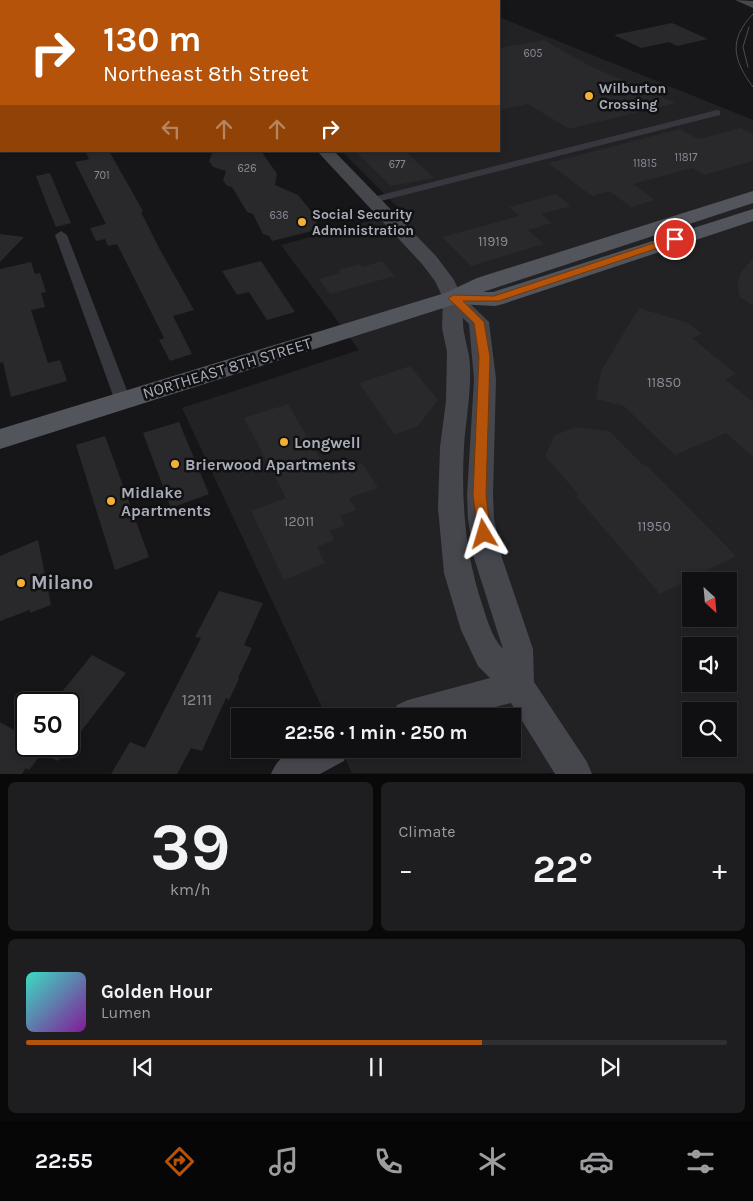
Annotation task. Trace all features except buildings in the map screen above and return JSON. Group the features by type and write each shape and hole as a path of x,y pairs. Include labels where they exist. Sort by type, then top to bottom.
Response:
{"main road":[{"path":"741,0 753,5"},
{"path":"325,152 429,260 444,280 454,298 476,318 482,337 485,379 480,495 481,519 488,558 518,649 518,686"},
{"name":"NORTHEAST 8TH STREET","path":"0,439 454,298 485,283 753,197"},
{"name":"NORTHEAST 8TH STREET","path":"454,298 495,299 753,215"},
{"path":"454,298 452,328 458,352 459,367 452,447 451,508 452,538 458,573 476,630 489,656 518,686 575,774"},
{"path":"436,708 518,686"},
{"path":"288,774 315,758"}],"street":[{"path":"373,200 717,113"},
{"path":"61,235 123,401"}],"shaded area":[{"path":"500,17 753,120 753,773 352,773 345,758 521,758 521,708 322,708 182,408 359,350 281,245 403,212 342,152 500,152"}],"tram line":[{"path":"753,14 745,23 740,33 736,50 741,68 753,87"},
{"path":"748,67 743,47 749,27"}],"place":[{"name":"Wilburton Crossing","path":"589,96"},
{"name":"Social Security Administration","path":"302,222"},
{"name":"Longwell","path":"284,442"},
{"name":"Brierwood Apartments","path":"175,464"},
{"name":"Midlake Apartments","path":"111,501"},
{"name":"Milano","path":"21,583"}],"route":[{"path":"484,534 480,495 485,379 482,337 479,322 454,298 495,299 675,239"}]}
